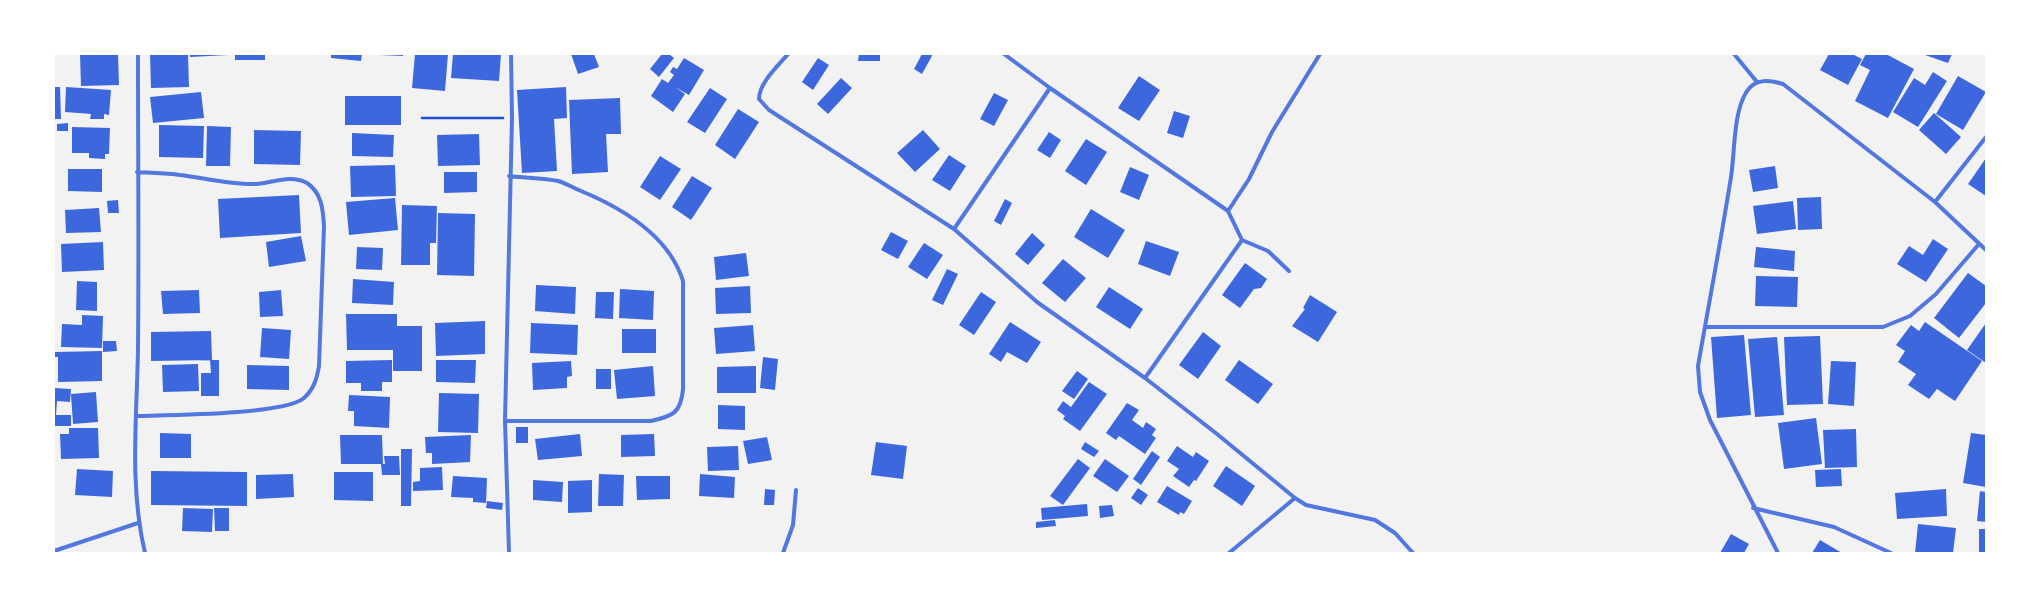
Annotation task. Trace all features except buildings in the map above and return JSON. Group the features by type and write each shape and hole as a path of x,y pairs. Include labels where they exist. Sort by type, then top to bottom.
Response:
{"street":[{"path":"138,54 138,349 134,473 138,522 145,553"},
{"path":"509,553 505,422 512,118 511,54"},
{"path":"788,54 762,87 758,99 769,110 954,229 1037,302 1145,378 1217,434 1295,498 1306,505 1375,520 1395,533 1413,553"},
{"path":"1004,54 1050,88 1228,211 1242,240 1268,251 1289,271"},
{"path":"1228,211 1249,179 1272,132 1320,54"},
{"path":"1734,54 1757,82"},
{"path":"1778,553 1753,508 1710,420 1700,392 1698,366 1731,176 1739,109 1748,91 1757,82 1771,80 1783,84 1935,202 1986,250"},
{"path":"954,229 1050,88"},
{"path":"1935,202 1986,137"},
{"path":"136,416 273,409 303,398 316,383 319,366 324,226 323,205 316,192 307,183 292,178 256,184 219,181 179,174 138,172"},
{"path":"505,422 651,421 668,417 676,412 681,405 683,389 683,281 678,265 667,250 626,214 598,198 558,181 510,176"},
{"path":"1145,378 1242,240"},
{"path":"1705,327 1883,327 1910,316 1936,294 1979,244"},
{"path":"783,553 793,525 796,490"},
{"path":"1228,553 1295,498"},
{"path":"1753,508 1834,527 1891,553"},
{"path":"54,551 138,522"}],"path":[{"path":"422,118 512,118"}]}
